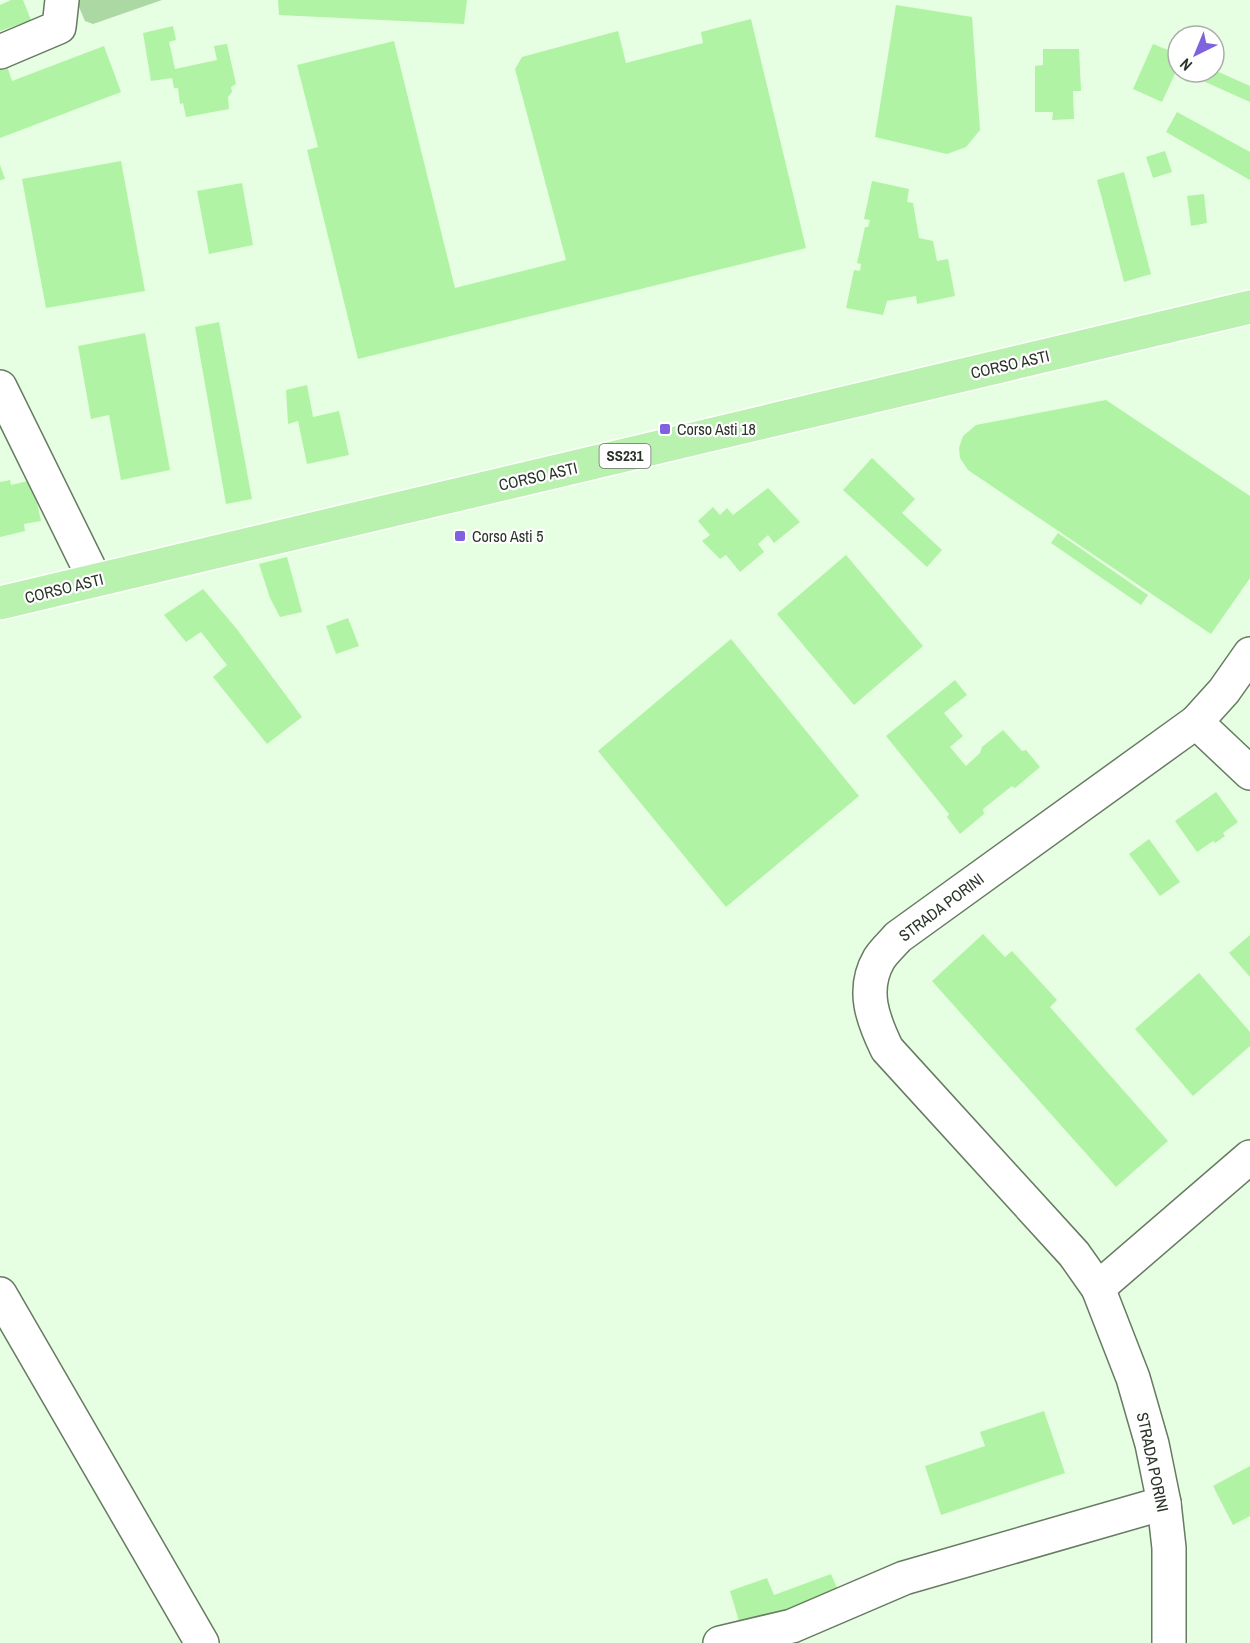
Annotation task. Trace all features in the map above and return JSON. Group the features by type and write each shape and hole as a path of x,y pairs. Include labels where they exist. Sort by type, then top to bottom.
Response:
{"main road":[{"name":"CORSO ASTI","path":"0,603 1250,307"}],"street":[{"path":"0,52 58,27 62,0"},
{"path":"0,387 95,580"},
{"name":"STRADA PORINI","path":"1169,1643 1169,1548 1164,1503 1152,1444 1133,1378 1098,1288 1074,1254 887,1049 873,1020 869,989 879,959 898,937 1196,722 1224,690 1250,654"},
{"path":"1196,722 1250,773"},
{"path":"1098,1288 1250,1157"},
{"path":"0,1294 202,1643"},
{"path":"720,1643 792,1626 904,1578 1164,1503"}],"green space":[{"path":"76,0 162,0 93,24 85,21"}],"building":[{"path":"11,0 23,0 31,20 0,31 0,5"},
{"path":"278,0 467,0 464,24 279,15"},
{"path":"896,5 972,17 980,130 966,147 947,154 875,137"},
{"path":"751,19 806,248 358,359 307,150 318,147 297,65 394,41 455,288 566,260 515,69 522,57 618,31 626,63 703,43 701,32"},
{"path":"173,26 176,40 169,42 175,69 217,60 214,46 227,44 236,84 231,87 232,92 228,97 229,109 186,117 183,103 180,104 178,88 174,88 172,78 151,81 143,33"},
{"path":"1153,44 1166,49 1166,84 1170,84 1162,102 1133,89"},
{"path":"104,46 121,92 0,138 0,69 7,66 12,81"},
{"path":"1043,49 1079,49 1081,91 1073,91 1074,119 1052,120 1053,112 1035,112 1035,66 1043,65"},
{"path":"1226,75 1250,86 1250,102 1210,84 1226,84"},
{"path":"1177,112 1250,152 1250,180 1166,132"},
{"path":"1165,151 1172,172 1153,178 1146,157"},
{"path":"121,161 145,291 46,308 22,179"},
{"path":"0,165 5,179 0,180"},
{"path":"1124,172 1151,274 1124,282 1097,180"},
{"path":"872,181 909,189 907,202 913,203 919,238 933,241 937,261 948,259 955,296 917,304 916,296 887,301 883,315 846,308 854,270 860,271 861,264 857,263 865,227 868,227 870,220 864,219"},
{"path":"242,183 253,245 209,254 197,191"},
{"path":"1204,194 1207,223 1191,226 1187,196"},
{"path":"219,322 252,499 226,504 195,327"},
{"path":"145,333 170,470 121,480 109,415 91,419 78,346"},
{"path":"307,385 313,417 339,411 349,455 307,464 298,421 288,424 286,390"},
{"path":"1106,400 1250,496 1250,578 1211,634 968,470 960,458 959,448 963,436 976,425"},
{"path":"872,458 915,499 902,513 942,550 927,567 843,490"},
{"path":"10,480 11,485 32,480 41,521 24,524 25,531 0,537 0,482"},
{"path":"768,488 800,522 774,543 768,535 758,544 764,552 740,572 726,555 720,559 702,541 710,535 698,521 713,507 720,515 727,508 733,515"},
{"path":"1058,533 1148,595 1141,605 1051,543"},
{"path":"846,555 923,646 854,705 777,614"},
{"path":"287,557 302,612 280,617 270,598 259,564"},
{"path":"203,589 236,628 302,717 267,744 213,677 227,665 201,632 186,642 164,615"},
{"path":"348,618 359,646 336,654 326,626"},
{"path":"731,639 859,796 726,907 598,751"},
{"path":"955,680 967,695 944,713 963,736 950,747 966,766 980,753 982,747 1003,730 1022,751 1026,750 1040,767 1015,788 1012,786 983,809 984,814 960,834 947,817 949,814 886,736"},
{"path":"1216,792 1238,822 1223,833 1225,836 1197,852 1175,821"},
{"path":"1149,839 1180,882 1160,896 1129,854"},
{"path":"983,934 1005,957 1012,951 1057,1000 1050,1007 1168,1141 1116,1187 932,981"},
{"path":"1250,935 1250,977 1229,953"},
{"path":"1199,973 1250,1032 1250,1046 1193,1096 1135,1029"},
{"path":"1044,1411 1065,1473 941,1515 925,1466 985,1446 980,1432"},
{"path":"1250,1466 1250,1516 1233,1525 1213,1486"},
{"path":"831,1574 838,1590 741,1628 730,1591 767,1578 774,1595"}],"place":[{"name":"Corso Asti 18","path":"665,429"},
{"name":"Corso Asti 5","path":"460,536"}]}
